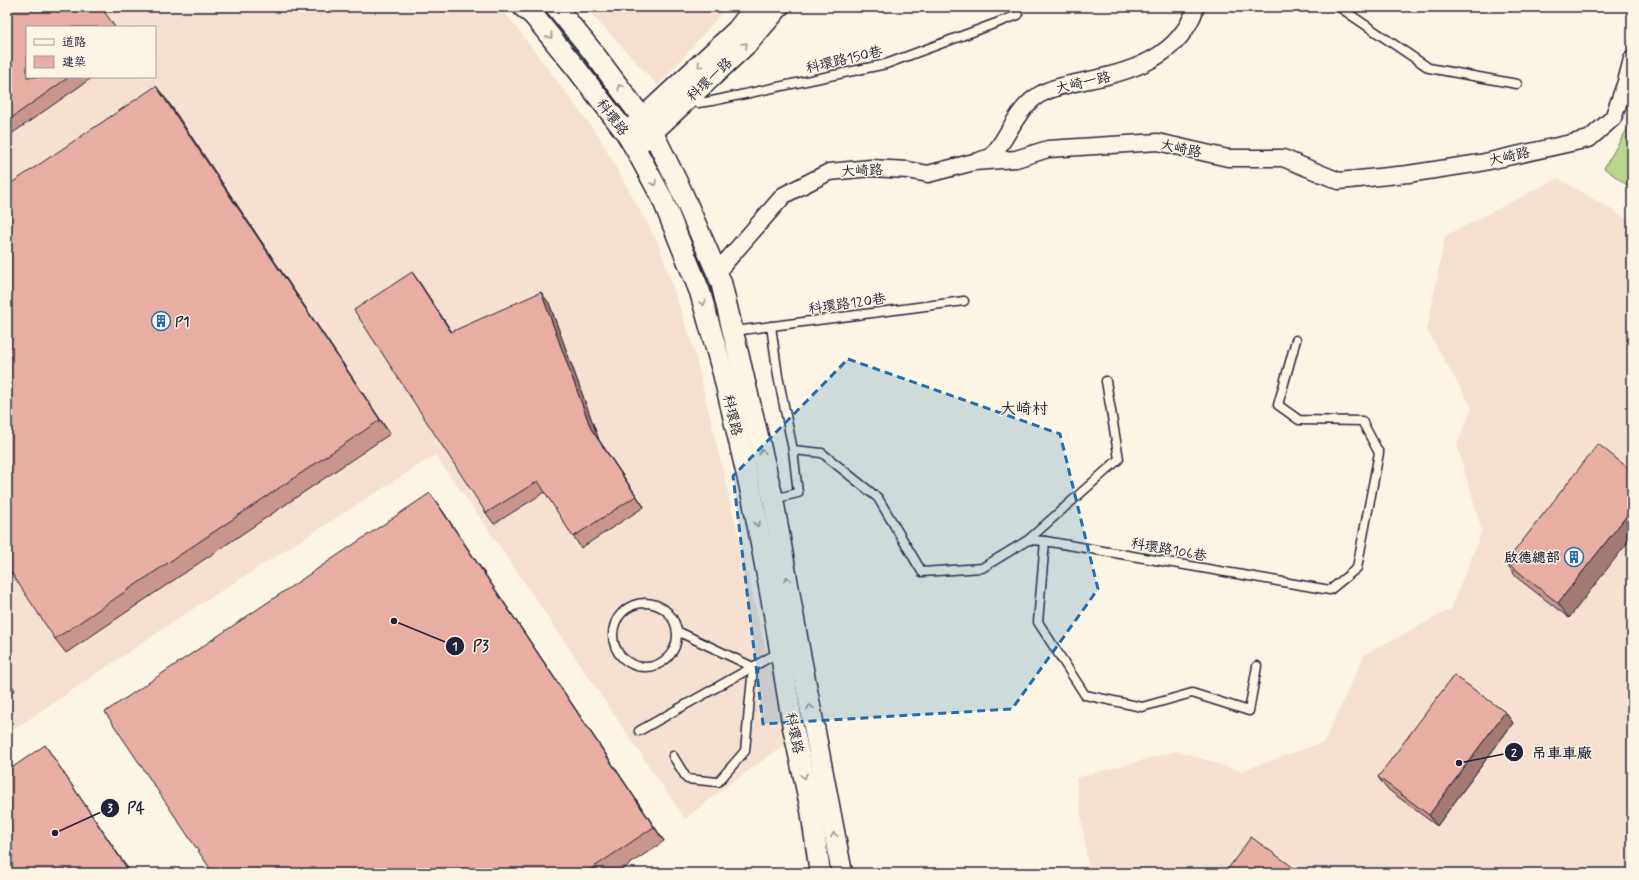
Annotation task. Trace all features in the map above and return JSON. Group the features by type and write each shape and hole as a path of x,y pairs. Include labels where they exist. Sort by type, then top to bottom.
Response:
{"street":[{"name":"科環路","path":"523,7 533,15 576,68 631,141 662,198 700,292 723,373 763,500"},
{"name":"科環路","path":"556,7 648,125 681,190 721,282 734,331 790,650 842,873"},
{"name":"科環一路","path":"631,141 679,95 737,30 755,7"},
{"name":"科環一路","path":"679,95 749,42 779,7"},
{"name":"大崎一路","path":"974,162 991,157 1023,109 1037,96 1056,87 1104,77 1128,70 1155,58 1176,42 1186,29 1196,7"},
{"name":"大崎路","path":"716,273 784,196 828,172 871,168 908,170 928,174 974,162 1016,159 1048,149 1158,142 1228,158 1283,158 1339,181 1408,174 1480,163 1588,139 1613,118 1626,82 1632,59"},
{"name":"科環路","path":"790,650 793,727 811,810 820,873"}],"lane":[{"path":"1339,7 1429,68 1517,84"},
{"name":"科環路150巷","path":"679,95 698,103 712,101 886,64 1018,15"},
{"name":"科環路120巷","path":"734,331 964,301"},
{"path":"763,500 798,494 793,450 778,376 771,326"},
{"name":"科環路106巷","path":"1028,540 1045,541 1330,590 1357,568 1379,453 1362,421 1299,420 1278,405 1296,340"},
{"path":"793,450 822,453 878,498 922,572 982,568 1028,540 1119,459 1106,381"},
{"path":"1045,541 1038,622 1085,695 1142,707 1192,693 1249,711 1257,666"},
{"path":"677,631 673,651 666,659 658,664 648,667 637,666 620,656 612,637 614,626 619,616 626,608 637,603 658,605 668,611 674,620 677,631 753,667"},
{"path":"639,731 753,667 790,650"},
{"path":"673,756 687,779 718,782 745,751 753,667"}],"highlighted area":[{"path":"848,359 1060,434 1098,589 1012,709 763,724 733,476"}],"shaded area":[{"path":"7,7 497,7 510,19 598,135 659,245 694,350 788,743 739,777 685,819 481,519 435,455 185,614 7,734"},
{"path":"585,7 727,7 658,86"},
{"path":"1558,178 1632,222 1632,873 1089,873 1076,778 1177,751 1241,771 1324,742 1365,654 1451,609 1482,531 1457,445 1472,408 1427,330 1445,236"}],"green space":[{"path":"1632,121 1632,189 1604,168"}],"building":[{"path":"7,7 101,7 114,26 26,26 26,78 68,78 7,121"},
{"name":"P1","path":"156,86 380,420 55,639 7,566 7,186"},
{"path":"412,272 451,332 541,292 591,429 636,496 573,537 538,481 486,513 354,310"},
{"name":"啟德總部","path":"1598,444 1632,471 1632,509 1558,603 1506,562"},
{"path":"430,493 654,827 585,873 213,873 105,712"},
{"path":"1454,675 1505,712 1429,815 1378,777"},
{"path":"45,745 130,873 7,873 7,771"},
{"path":"1251,837 1301,873 1225,873"}],"place":[{"name":"P1","path":"161,321"},
{"name":"啟德總部","path":"1574,557"},
{"name":"P3","path":"394,621"},
{"name":"吊車車廠","path":"1459,763"},
{"name":"P4","path":"55,833"}],"district":[{"name":"大崎村","path":"1024,408"}]}
